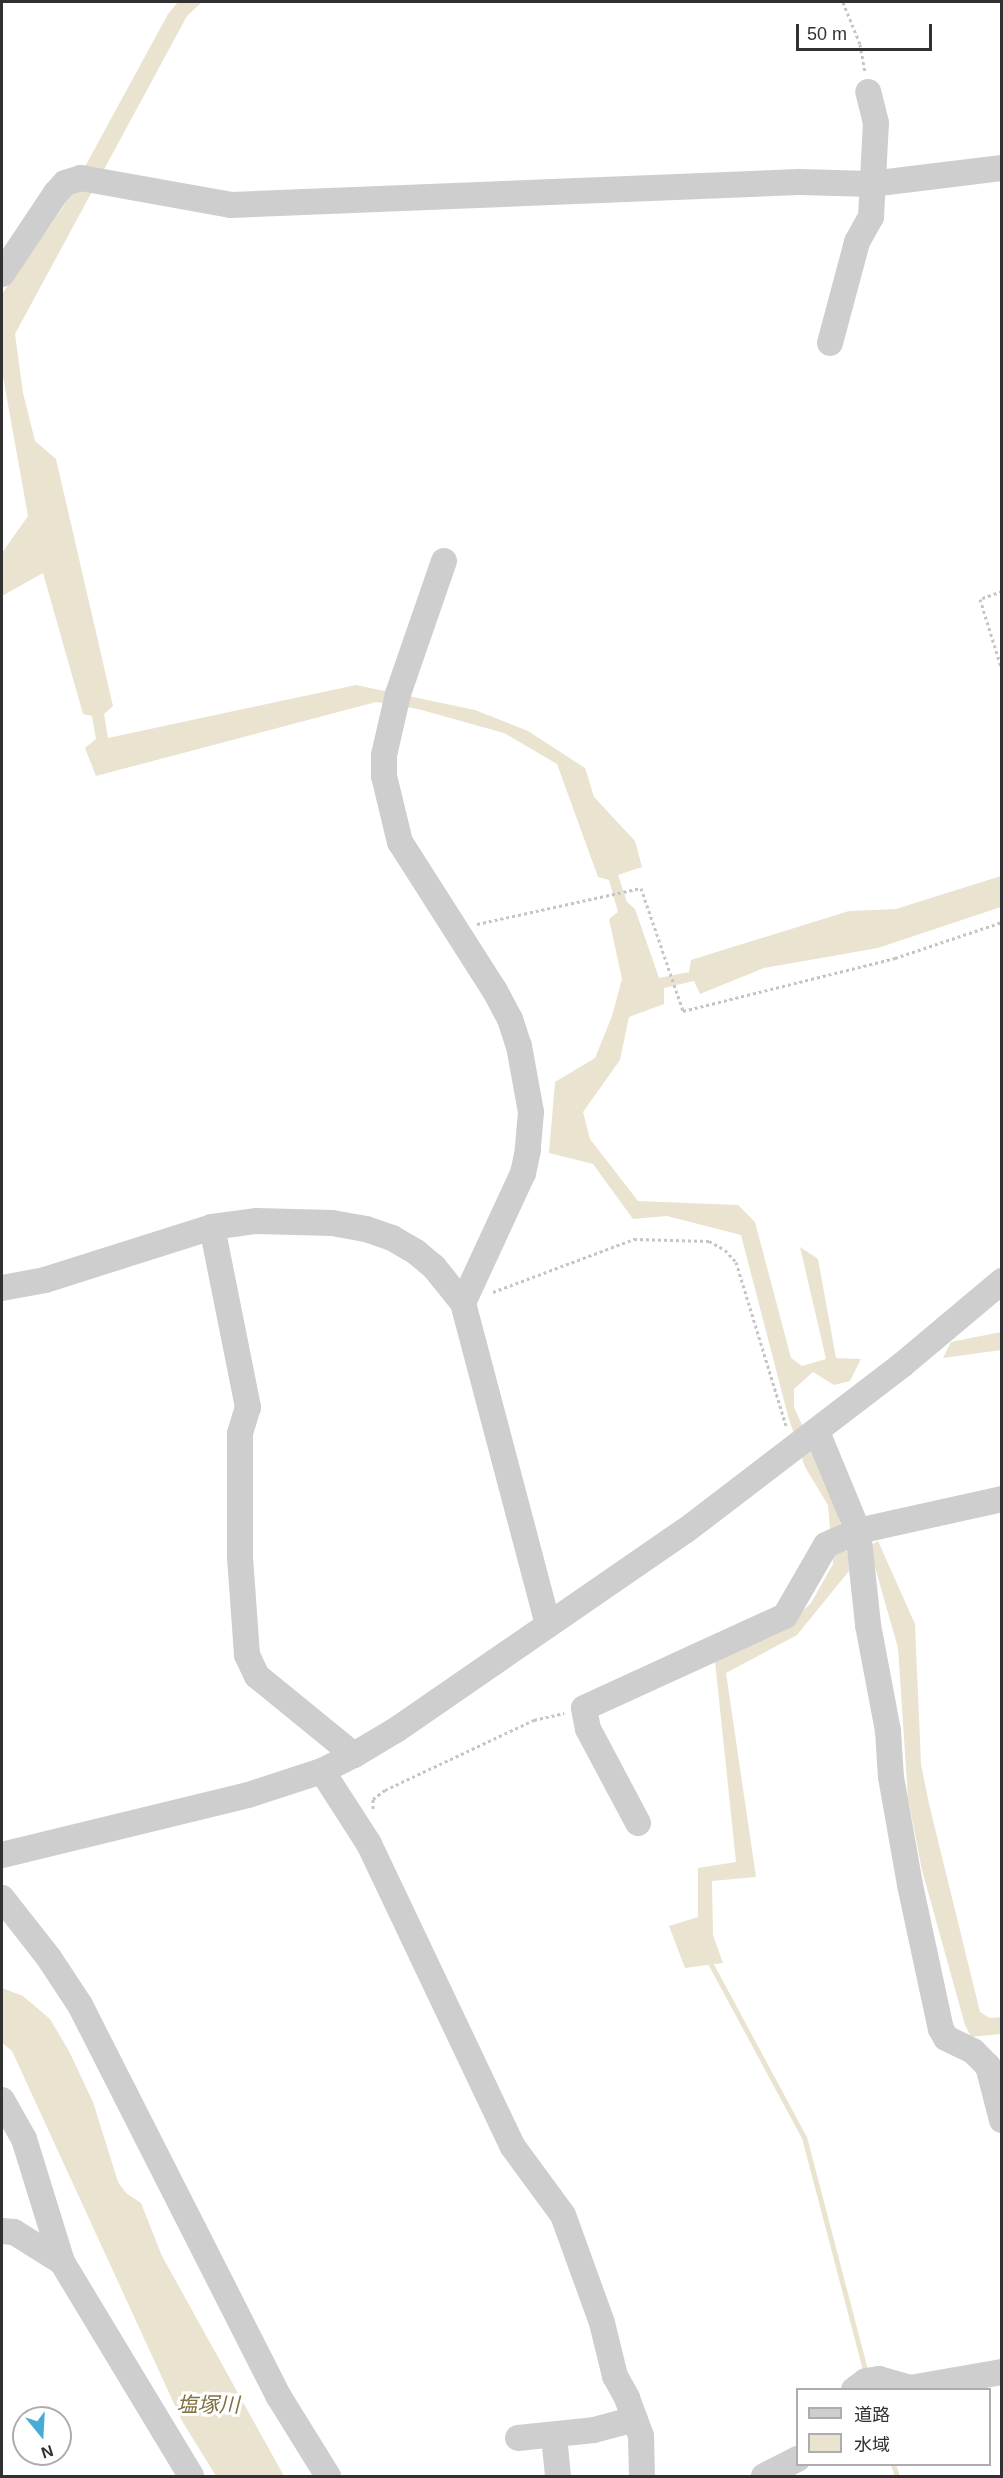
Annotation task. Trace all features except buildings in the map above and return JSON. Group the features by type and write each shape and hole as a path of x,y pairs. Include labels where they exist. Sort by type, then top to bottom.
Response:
{"street":[{"path":"830,343 857,242 871,217 876,123 868,92"},
{"path":"2,274 56,193 65,183 81,178 231,206 799,182 871,184 1002,168"},
{"path":"444,561 398,694 384,755 384,776 400,842 510,1019 519,1046 531,1112 528,1150 523,1173 463,1302"},
{"path":"2,1288 45,1280 212,1227 256,1221 299,1221 366,1229 392,1238 416,1252 434,1267 463,1302 548,1625"},
{"path":"212,1227 248,1407 240,1434 240,1557 247,1655 257,1676 354,1755"},
{"path":"2,1855 248,1795 322,1770 354,1755 396,1730 685,1531 793,1451 902,1365 1002,1281"},
{"path":"817,1432 858,1532 868,1625 888,1731 891,1777 910,1886 941,2029 946,2038 973,2051 988,2066 1002,2120"},
{"path":"638,1823 588,1729 584,1708 785,1616 826,1545 858,1532 1002,1499"},
{"path":"322,1770 369,1844 513,2147 563,2215 602,2323 615,2376 641,2436 642,2476"},
{"path":"2,1898 49,1958 80,2005 279,2397 328,2476"},
{"path":"2,2100 24,2139 62,2262 191,2476"},
{"path":"2,2231 14,2232 62,2262"},
{"path":"857,2388 866,2381 879,2379 910,2388 1002,2372"},
{"path":"518,2438 594,2430 635,2419"},
{"path":"554,2436 558,2476"},
{"path":"764,2476 796,2459"}],"path":[{"path":"843,2 860,44 868,92"},
{"path":"1002,591 980,599 1002,670"},
{"path":"456,929 641,888 683,1011 895,958 1002,922"},
{"path":"463,1302 634,1239 709,1241 725,1250 736,1262 793,1451"},
{"path":"374,1810 373,1799 385,1790 534,1720 584,1708"}],"water":[{"path":"178,2 202,2 187,16 15,334 23,393 35,441 56,459 113,706 104,714 108,738 356,685 475,710 528,731 585,768 594,797 635,841 642,867 618,875 627,902 635,909 659,978 689,972 691,960 849,911 896,909 1001,876 1001,907 878,948 764,968 700,994 694,981 664,988 664,1004 629,1017 620,1060 583,1112 590,1139 638,1201 738,1205 755,1222 791,1358 802,1366 826,1359 800,1247 818,1259 836,1358 861,1359 850,1381 834,1385 813,1372 794,1389 794,1407 834,1497 848,1557 849,1571 797,1635 726,1673 756,1877 712,1881 713,1935 723,1963 685,1968 669,1926 698,1917 698,1868 736,1862 715,1661 781,1631 811,1603 833,1564 828,1505 805,1467 788,1416 741,1235 667,1216 633,1219 593,1164 549,1153 555,1082 595,1058 612,1016 622,979 609,919 618,912 609,880 598,877 557,764 504,733 418,709 376,702 96,776 85,748 96,739 92,716 83,714 43,573 2,596 2,553 28,516 2,371 2,294 63,207 168,14"},
{"path":"1001,1332 1001,1350 943,1358 951,1342"},
{"path":"878,1541 915,1624 921,1764 929,1804 980,2012 990,2018 1001,2017 1001,2034 971,2037 965,2025 922,1870 908,1798 898,1648 869,1546"},
{"name":"塩塚川","path":"2,1988 23,1996 50,2019 69,2051 93,2102 118,2182 126,2193 141,2203 162,2256 284,2476 216,2476 182,2421 12,2051 2,2043"}],"waterway":[{"path":"708,1959 804,2137 866,2373"},
{"path":"894,2466 897,2476"}]}
